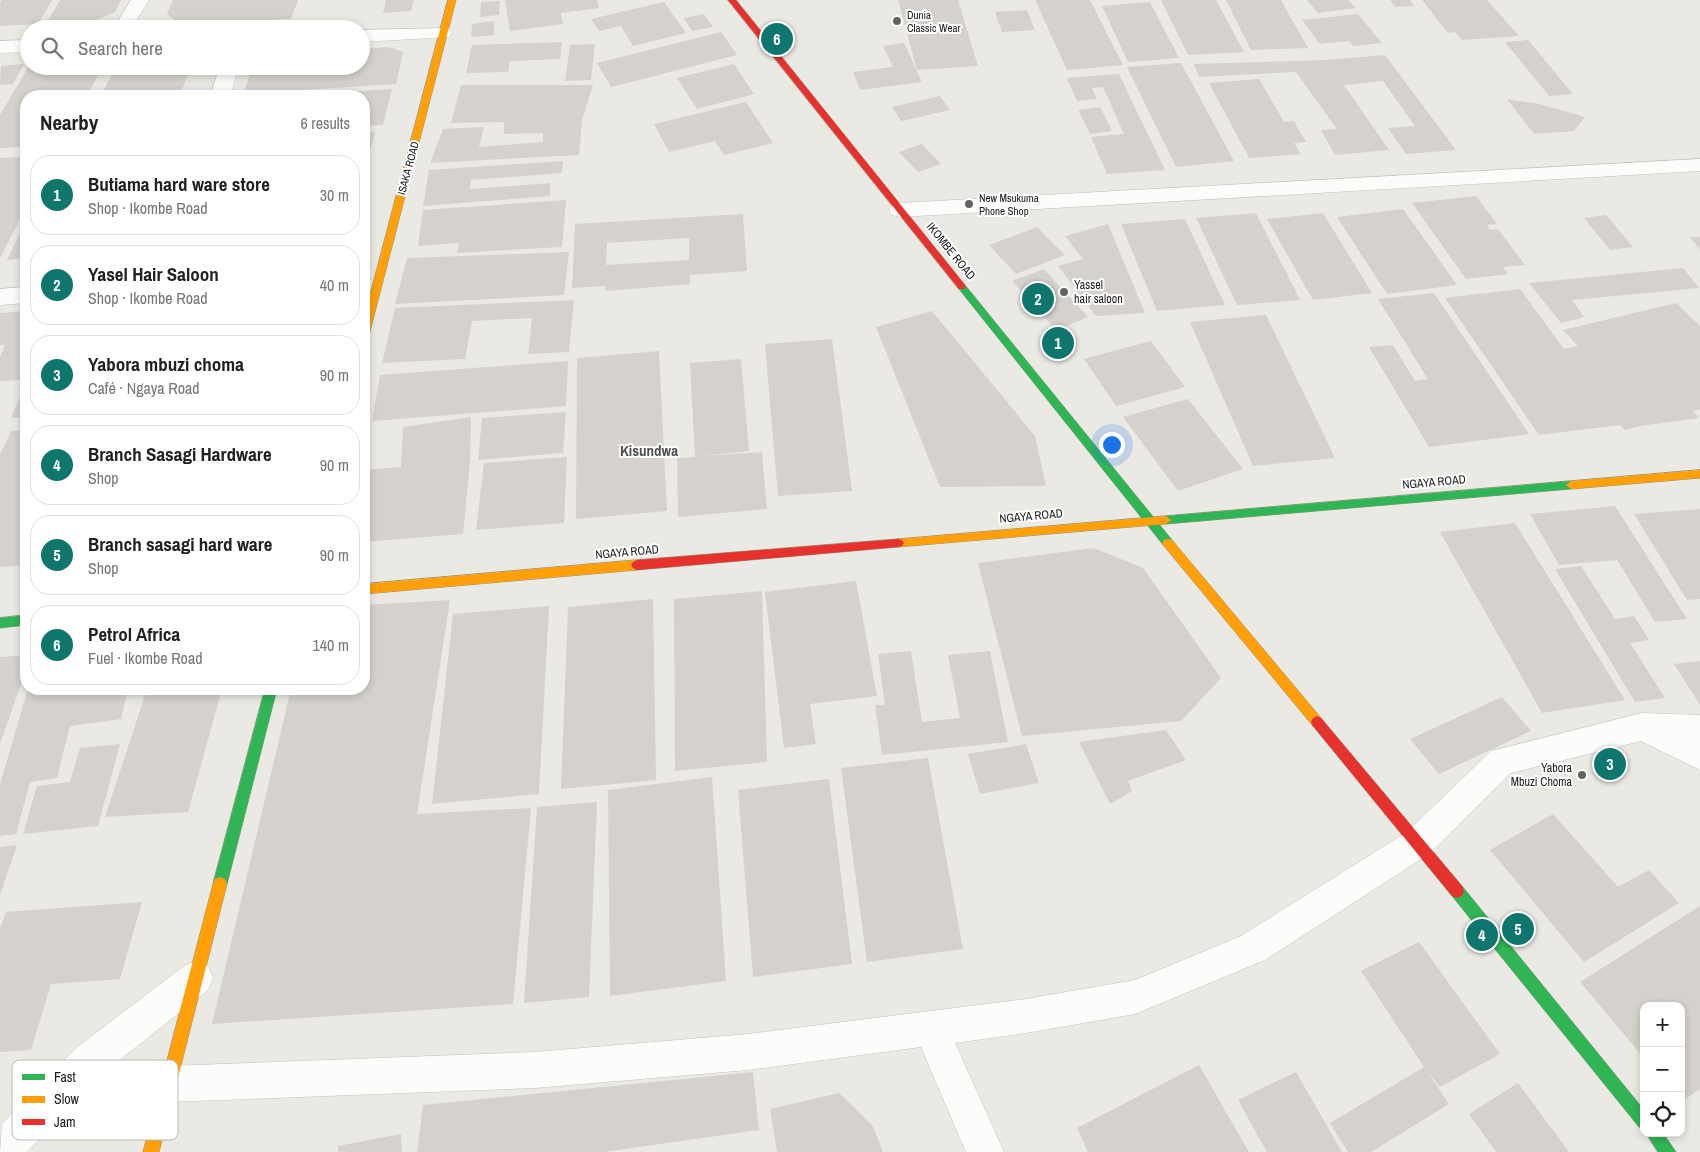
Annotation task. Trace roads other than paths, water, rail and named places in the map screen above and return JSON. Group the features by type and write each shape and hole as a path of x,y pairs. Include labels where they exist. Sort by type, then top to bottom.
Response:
{"street":[{"path":"128,20 140,0"},
{"name":"ISAKA ROAD","path":"370,313 452,0"},
{"name":"IKOMBE ROAD","path":"732,0 1149,520 1418,843 1640,1117"},
{"path":"370,36 443,33"},
{"path":"0,47 20,46"},
{"path":"222,90 227,75"},
{"path":"900,210 1700,165"},
{"path":"0,297 20,295"},
{"name":"NGAYA ROAD","path":"370,588 1700,474"},
{"path":"0,623 20,621"},
{"path":"174,1060 270,695"},
{"path":"1642,727 1700,756"},
{"path":"178,1084 536,1070 748,1052 1026,1016 1135,997 1253,948 1418,843 1502,761 1642,727 1700,729"},
{"path":"89,1060 196,978"},
{"path":"930,1027 985,1152"},
{"path":"1655,1137 1668,1152"},
{"path":"5,1152 12,1140"}],"place":[{"name":"Dunia Classic Wear","path":"897,21"},
{"name":"Petrol Africa","path":"777,39"},
{"name":"New Msukuma Phone Shop","path":"969,204"},
{"name":"Yassel hair saloon","path":"1064,292"},
{"name":"Yasel Hair Saloon","path":"1038,299"},
{"name":"Butiama hard ware store","path":"1058,343"},
{"name":"Yabora mbuzi choma","path":"1610,764"},
{"name":"Yabora Mbuzi Choma","path":"1582,775"},
{"name":"Branch sasagi hard ware","path":"1518,929"},
{"name":"Branch Sasagi Hardware","path":"1482,935"}],"district":[{"name":"Kisundwa","path":"649,450"}]}
